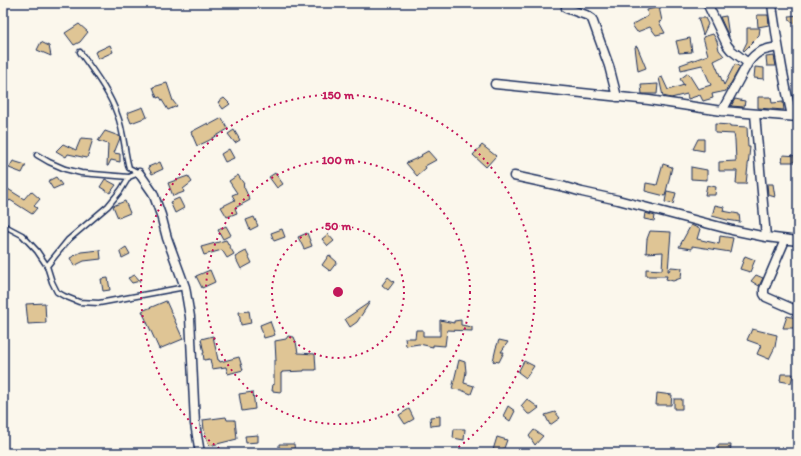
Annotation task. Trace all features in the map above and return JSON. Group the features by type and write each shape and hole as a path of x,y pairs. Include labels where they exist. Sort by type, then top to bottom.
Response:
{"street":[{"path":"707,3 731,50 748,63"},
{"path":"495,84 649,100 722,112 795,117 786,92 772,3"},
{"path":"566,8 586,15 592,19 609,66 617,97"},
{"path":"722,112 753,56 759,51 778,47"},
{"path":"755,114 766,237"},
{"path":"139,173 153,193 167,238 185,287 190,317 195,424 200,453"},
{"path":"514,176 618,200 732,230 766,237 798,241"},
{"path":"785,240 764,289 764,294 766,297 798,310"}],"lane":[{"path":"80,52 106,92 117,113 123,131 126,158 129,168 139,173"},
{"path":"37,155 65,169 81,173 129,177 139,173"},
{"path":"47,266 68,240 108,206 129,177"},
{"path":"3,225 22,234 37,250 47,266 57,292 79,302 99,303 185,287"}],"building":[{"path":"659,7 662,21 659,22 665,33 656,35 650,27 637,32 632,25 648,16 647,10"},
{"path":"757,15 768,15 769,25 758,27"},
{"path":"798,15 798,26 790,21 789,16"},
{"path":"726,16 729,37 720,17"},
{"path":"698,18 705,18 708,24 703,35"},
{"path":"79,24 88,32 80,42 74,45 65,33"},
{"path":"747,28 760,28 759,36 744,51 743,50 747,42"},
{"path":"713,34 717,41 719,50 724,56 714,61 724,85 735,64 740,67 726,91 712,94 713,98 703,101 700,95 688,99 687,94 671,98 663,96 659,78 662,77 668,90 684,85 680,79 688,73 698,89 711,85 702,65 681,70 680,65 708,55 703,37"},
{"path":"690,38 692,52 679,53 676,41"},
{"path":"41,42 49,46 51,56 37,50"},
{"path":"110,45 113,52 98,59 95,52"},
{"path":"637,46 646,68 638,71 635,47"},
{"path":"774,56 776,66 767,66 766,57"},
{"path":"755,67 764,68 764,79 754,78"},
{"path":"167,83 173,101 177,106 168,110 160,97 157,98 153,87"},
{"path":"658,84 657,94 642,94 641,85"},
{"path":"758,97 771,97 772,103 783,102 784,110 758,108"},
{"path":"224,98 230,104 223,109 218,102"},
{"path":"735,99 745,101 744,107 731,106"},
{"path":"143,107 147,117 131,123 127,113"},
{"path":"222,118 228,129 197,146 191,132 208,123 209,125"},
{"path":"715,124 747,127 748,147 750,147 746,184 736,184 737,171 719,171 719,162 736,161 735,140 734,134 715,133"},
{"path":"234,130 240,140 235,143 228,134"},
{"path":"105,131 119,136 120,138 114,153 120,154 120,162 111,160 108,166 108,144 98,141"},
{"path":"81,138 93,139 87,158 68,154 66,157 56,151 63,144 76,150"},
{"path":"698,139 704,139 704,151 693,149"},
{"path":"482,145 496,156 486,167 473,155"},
{"path":"229,149 234,158 225,162 221,154"},
{"path":"428,151 436,160 425,166 426,168 417,176 406,163 422,156 421,155"},
{"path":"783,155 798,156 798,162 782,162"},
{"path":"13,161 26,165 22,173 9,168"},
{"path":"160,162 163,169 152,174 148,167"},
{"path":"663,164 672,167 665,196 645,191 646,183 657,185"},
{"path":"691,167 707,170 707,180 691,179"},
{"path":"275,173 283,184 277,188 269,177"},
{"path":"238,175 244,184 243,185 250,200 235,208 237,213 227,217 221,207 235,200 232,195 237,193 229,181"},
{"path":"188,176 192,182 183,189 184,192 173,196 168,183"},
{"path":"56,177 62,185 53,189 48,181"},
{"path":"105,179 116,185 110,193 100,187"},
{"path":"767,184 773,184 775,197 768,195"},
{"path":"707,185 716,187 715,195 705,195"},
{"path":"3,186 24,199 31,191 40,199 34,206 37,208 32,214 3,197"},
{"path":"667,191 676,193 673,204 665,202"},
{"path":"179,198 184,208 175,213 170,202"},
{"path":"125,201 130,213 118,218 113,206"},
{"path":"715,205 724,207 723,211 739,214 740,222 712,216"},
{"path":"645,213 655,216 654,221 644,219"},
{"path":"254,217 258,226 250,230 246,220"},
{"path":"691,225 700,229 697,239 719,244 720,236 733,238 730,252 692,246 692,249 679,247"},
{"path":"226,226 231,235 223,239 218,230"},
{"path":"282,229 285,237 274,241 271,233"},
{"path":"650,231 671,232 668,271 671,267 682,268 681,278 673,281 666,279 667,276 646,276 646,269 662,270 663,252 646,253 647,239"},
{"path":"307,233 312,246 304,249 298,237"},
{"path":"328,234 334,241 328,246 322,239"},
{"path":"226,240 234,254 227,258 222,250 204,255 201,247"},
{"path":"126,247 130,254 122,258 120,251"},
{"path":"100,250 101,259 84,261 74,266 70,258 81,252"},
{"path":"246,251 252,263 241,269 235,257"},
{"path":"329,255 337,262 330,271 322,265"},
{"path":"745,256 755,260 750,272 740,269"},
{"path":"210,270 215,282 202,288 196,276"},
{"path":"135,275 140,281 132,283 128,278"},
{"path":"756,275 763,278 759,286 751,281"},
{"path":"388,277 394,282 388,290 382,285"},
{"path":"108,278 110,290 103,291 101,279"},
{"path":"166,301 183,339 159,349 142,311"},
{"path":"370,302 357,322 350,327 345,319"},
{"path":"45,303 46,323 28,324 26,304"},
{"path":"249,311 251,323 241,325 239,312"},
{"path":"787,316 797,318 794,328 783,328"},
{"path":"440,320 454,323 454,321 461,320 461,325 472,327 472,331 447,330 445,346 433,345 433,347 419,344 406,346 405,338 415,338 416,330 423,330 423,336 440,336"},
{"path":"270,321 275,335 264,338 260,325"},
{"path":"752,329 777,335 775,347 769,359 757,354 761,345 747,340"},
{"path":"213,336 218,360 220,362 239,357 243,370 228,374 226,367 212,369 210,359 204,360 201,339"},
{"path":"288,336 294,337 298,353 315,354 316,370 282,372 281,392 272,391 273,384 274,385 274,361 276,361 275,341 286,339"},
{"path":"499,340 508,342 501,352 504,352 499,362 494,362 493,361"},
{"path":"459,360 465,362 466,372 464,383 474,386 471,394 461,390 452,389"},
{"path":"524,361 534,366 526,378 518,372"},
{"path":"781,374 793,374 791,383 780,381"},
{"path":"253,392 255,409 242,411 239,394"},
{"path":"657,393 672,395 671,405 656,405"},
{"path":"527,399 539,408 531,414 528,414 521,406"},
{"path":"674,399 682,399 682,409 674,409"},
{"path":"508,406 515,411 510,421 503,416"},
{"path":"409,409 414,419 405,424 399,415"},
{"path":"555,412 560,418 550,425 545,415"},
{"path":"440,416 440,425 431,426 430,417"},
{"path":"226,417 227,420 235,420 237,439 209,446 204,430 203,420"},
{"path":"454,429 465,429 464,440 453,438"},
{"path":"534,430 543,436 535,445 529,436"},
{"path":"258,435 258,442 246,443 245,436"},
{"path":"497,437 507,440 503,451 493,450"},
{"path":"279,444 294,444 295,453 279,453"},
{"path":"718,445 731,445 730,453 718,453"}]}
